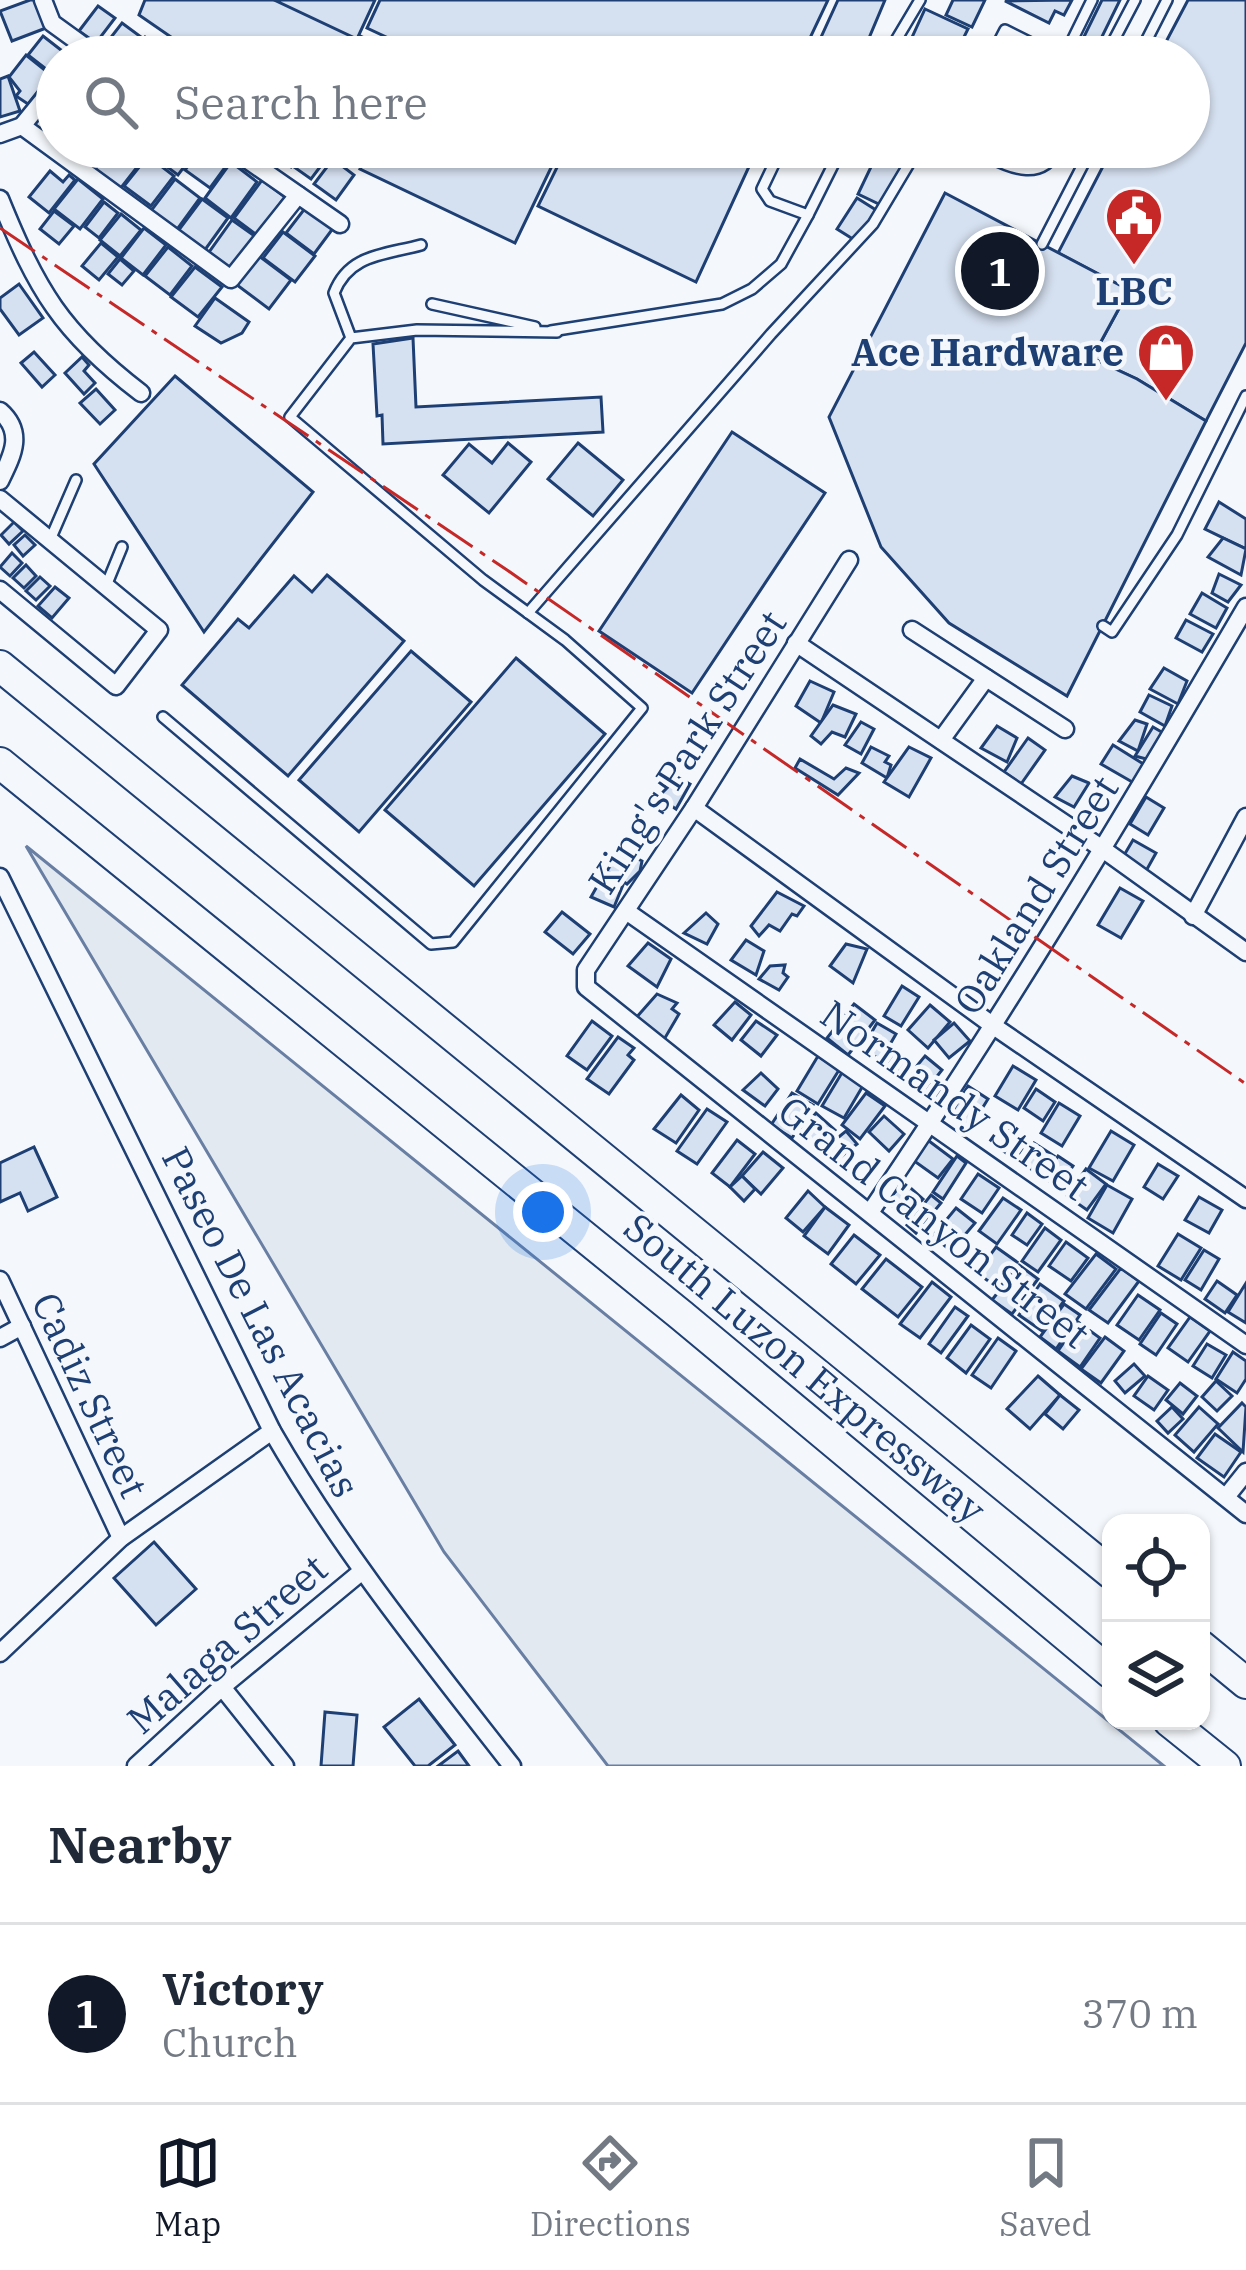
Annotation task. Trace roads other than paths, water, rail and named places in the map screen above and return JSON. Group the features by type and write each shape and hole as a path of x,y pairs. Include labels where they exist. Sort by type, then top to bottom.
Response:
{"highway":[{"name":"South Luzon Expressway","path":"0,666 1102,1566"},
{"name":"South Luzon Expressway","path":"0,763 681,1315 1102,1666"},
{"path":"1210,1653 1246,1683"},
{"path":"1180,1730 1225,1766"}],"street":[{"path":"43,0 52,23 67,36"},
{"path":"0,134 22,126 36,109"},
{"path":"22,126 36,136"},
{"path":"79,168 231,279 298,195"},
{"path":"259,168 340,224"},
{"path":"0,199 29,273 49,304 109,368 140,393"},
{"path":"0,411 11,421 16,446 0,482"},
{"path":"0,499 159,630 116,686 0,590"},
{"name":"King's Park Street","path":"584,981 586,970 849,560"},
{"name":"Oakland Street","path":"871,1211 1104,850 1246,607"},
{"path":"912,630 1065,729"},
{"path":"796,643 1104,850 1246,952"},
{"path":"941,740 986,678"},
{"path":"694,808 994,1027 1246,1198"},
{"path":"1193,916 1246,817"},
{"name":"Paseo De Las Acacias","path":"0,877 272,1432 361,1572 512,1766"},
{"name":"Normandy Street","path":"626,911 1246,1345"},
{"name":"Grand Canyon Street","path":"584,981 590,993 871,1211 1246,1514"},
{"name":"Cadiz Street","path":"0,1280 121,1538"},
{"path":"0,1338 22,1326"},
{"path":"0,1653 121,1538 272,1432"},
{"path":"1226,1497 1246,1472"},
{"name":"Malaga Street","path":"136,1766 222,1687 361,1572"},
{"path":"222,1687 285,1766"}],"lane":[{"path":"899,36 920,0"},
{"path":"1072,36 1092,0"},
{"path":"1117,36 1135,0"},
{"path":"1149,36 1167,0"},
{"path":"772,168 762,189 770,201 808,215"},
{"path":"163,717 431,944 453,941 642,708 290,417 351,338 417,330 557,332 722,304 752,290 781,264 831,168"},
{"path":"528,613 771,334 874,224 907,168"},
{"path":"1042,244 1081,168"},
{"path":"351,338 334,293 341,274 358,262 421,245"},
{"path":"432,304 557,332"},
{"path":"1103,626 1112,632 1178,535 1246,396"},
{"path":"50,540 76,480"},
{"path":"106,586 122,547"}],"place":[{"name":"LBC","path":"1134,267"},
{"name":"Victory","path":"1000,271"},
{"name":"Ace Hardware","path":"1166,403"}]}
